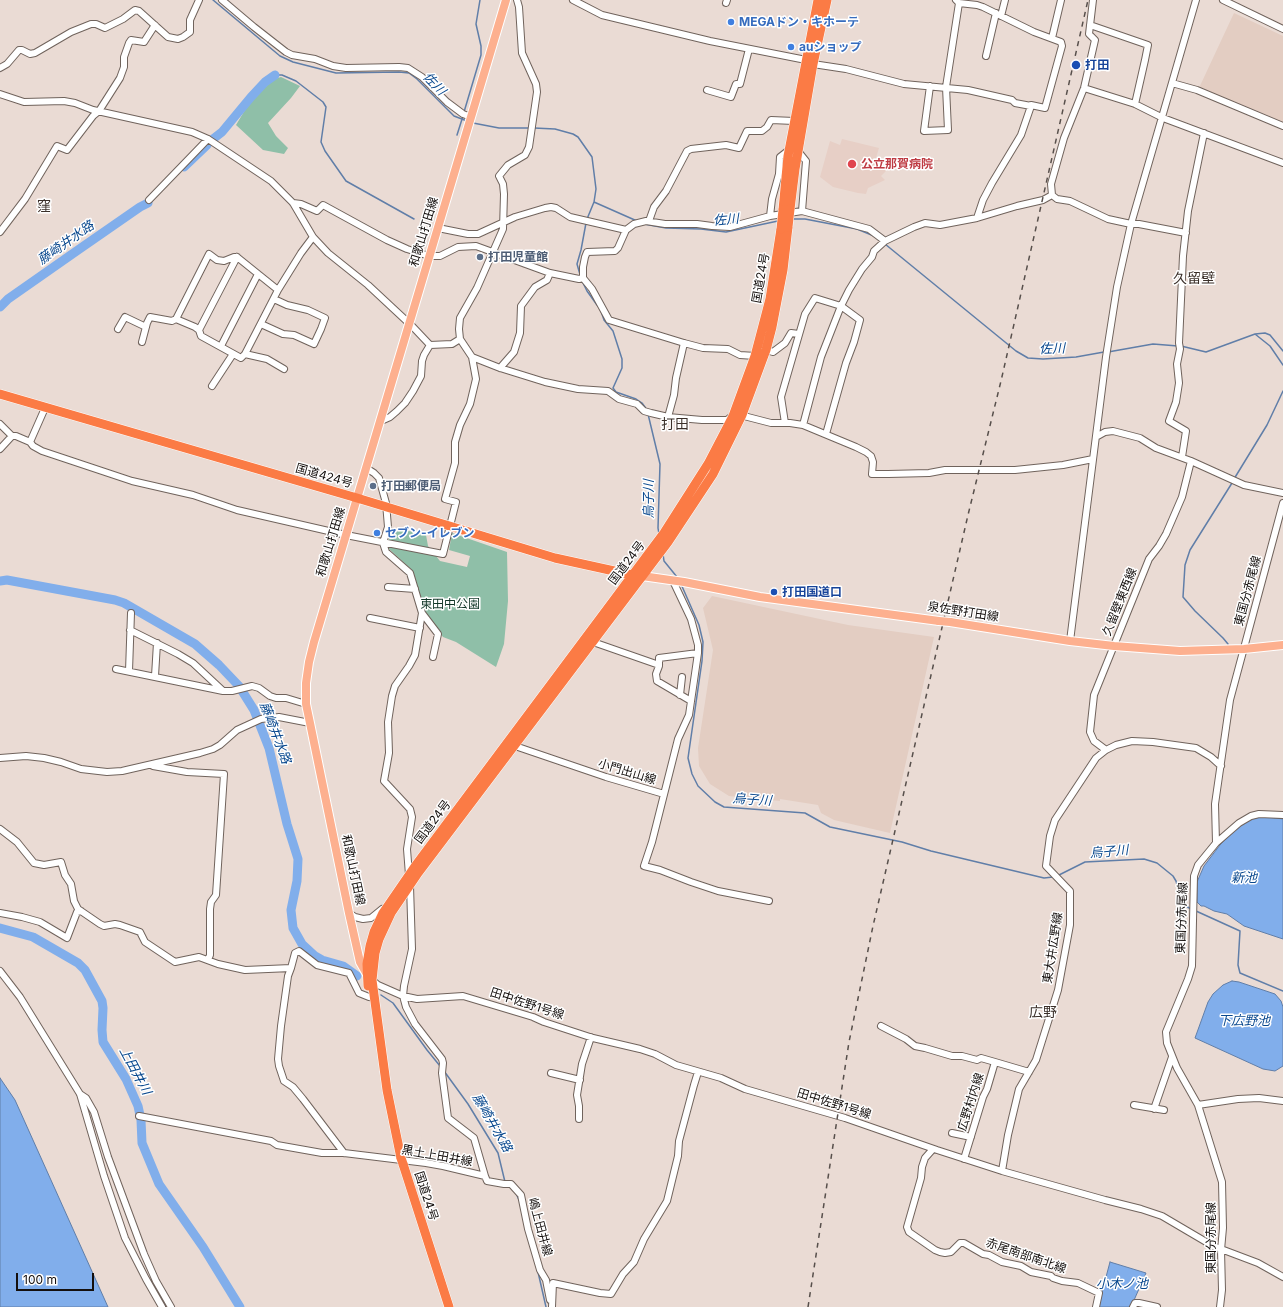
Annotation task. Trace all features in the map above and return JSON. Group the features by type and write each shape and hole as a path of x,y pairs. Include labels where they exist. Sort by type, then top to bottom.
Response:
{"highway":[{"name":"国道24号","path":"657,550 668,542 713,474 766,350 782,278 786,209 794,151 810,62 818,0"},
{"name":"国道24号","path":"794,151 794,121 827,0"},
{"name":"国道24号","path":"406,885 409,874 657,550 664,533 705,470 737,415 756,356 770,299 784,228"},
{"name":"国道424号","path":"0,394 357,498 555,558 637,576"},
{"name":"国道24号","path":"449,1307 402,1161 384,1076 369,997 368,958 374,932 383,913 594,642 637,576"},
{"name":"国道24号","path":"369,977 387,1090"}],"main road":[{"name":"和歌山打田線","path":"369,977 360,962 349,912 306,704 306,683 309,662 327,596 410,324 506,0"},
{"name":"泉佐野打田線","path":"637,576 684,582 760,596 950,622 1070,641 1114,646 1180,651 1244,649 1283,645"}],"street":[{"path":"0,68 7,64 19,50 30,54 35,53 71,32 91,24 96,24 105,28 123,19 135,10 139,11 168,37 178,39 190,32 190,20 199,0"},
{"path":"222,0 254,27 292,55 315,59 333,66 346,68 399,66 408,68 422,77 447,102 471,119"},
{"path":"0,424 12,436 16,436 30,442 33,446 42,451 132,480 193,495 237,510 383,543 443,554 456,502 444,499 455,463 455,442 460,426 470,404 476,379 472,356 460,339 460,318 477,288 503,229 504,194 503,184 498,176 508,165 525,155 529,147 533,123 537,92 536,84 522,52 519,7 517,0"},
{"path":"574,0 602,15 663,30 810,62 846,68 904,84 946,87 968,90 1012,100 1016,103 1045,108 1062,46 1061,42 1034,32 976,5 957,2 946,87 948,130 924,131 930,86"},
{"path":"986,56 1005,0"},
{"path":"1052,38 1061,0"},
{"path":"1093,0 1089,34 1095,40 1084,88 1064,138 1051,184 1052,195 1057,199 1070,202 1108,219 1186,233"},
{"path":"1070,641 1092,459 1117,287 1131,224 1196,0"},
{"path":"1223,0 1283,29"},
{"path":"0,232 25,199 57,146 67,150 93,116 99,111 120,78 124,67 124,57 131,40 146,41 155,25"},
{"path":"1090,25 1148,45 1146,60 1135,104"},
{"path":"707,90 731,97 736,84 740,84 749,49"},
{"path":"1172,83 1197,90 1283,126"},
{"path":"1084,88 1135,104 1163,118 1283,163"},
{"path":"0,94 24,102 75,102 99,111 192,132 208,139 271,181 293,203 313,237 328,253 368,285 430,345 452,344 460,339"},
{"path":"977,218 983,200 992,183 1021,135 1031,106"},
{"path":"646,221 666,191 687,151 691,149 726,145 738,148 747,130 762,131 767,127 771,120 794,121"},
{"path":"1182,457 1186,431 1169,421 1176,402 1178,383 1183,256 1191,191 1204,133"},
{"path":"149,200 208,139"},
{"path":"770,216 772,199 779,174 780,156 794,151 806,161 802,211"},
{"path":"803,425 821,357 841,306 862,269 872,257 874,251 885,240 925,223 940,225 977,218 1042,200 1052,195"},
{"path":"293,203 302,204 317,211 323,205 387,240 407,249 429,256 440,256 458,247 476,246 550,273 581,278 592,289 609,320 703,348 728,349 740,356 756,356 766,350 773,352 784,343 791,332 799,334"},
{"path":"438,228 468,234 478,234 504,222 537,210 551,207 556,208 570,217 626,230"},
{"path":"581,278 585,254 588,252 615,251 618,248 626,230 634,224 646,221 665,224 691,223 712,226 730,226 770,216 802,211 869,229 885,240"},
{"path":"142,342 150,317 172,321 176,320 195,327 199,330 201,336 241,358 245,354 278,290 300,253 313,237"},
{"path":"176,320 209,254 217,260 224,261 237,257 278,290"},
{"path":"199,330 237,257"},
{"path":"500,368 514,352 520,333 521,306 536,287 547,280 550,273"},
{"path":"221,346 258,274"},
{"path":"785,423 781,397 799,334 806,314 815,298 841,306 860,320 826,434"},
{"path":"261,324 283,334 294,335 314,344 325,318 308,310 287,305 274,299"},
{"path":"118,329 125,317 146,327"},
{"path":"668,417 674,395 676,378 684,343"},
{"path":"380,421 390,417 397,411 414,391 421,376 424,355 430,345"},
{"path":"212,386 233,354"},
{"path":"245,354 267,359 284,369"},
{"path":"472,356 500,368 545,382 578,389 608,391 619,399 637,404 648,412 668,417 727,420 737,415 771,423 803,425 866,452 871,456 873,462 872,474 929,473 945,470 1015,470 1063,465 1092,459"},
{"path":"30,442 45,408"},
{"path":"1095,437 1105,432 1120,433 1140,438 1156,448 1182,457 1244,485 1283,493"},
{"path":"0,449 12,436"},
{"name":"久留壁東西線","path":"1106,750 1094,742 1091,737 1090,720 1094,695 1149,559 1166,534 1182,497 1191,461"},
{"path":"366,468 379,478 386,507 388,527 383,543 386,552 410,573 422,613 438,634 433,657"},
{"name":"東国分赤尾線","path":"1220,1307 1222,1290 1221,1250 1223,1228 1222,1182 1198,1105 1172,1057 1167,1043 1166,1032 1192,966 1194,876 1198,865 1216,843 1215,804 1230,700 1283,503"},
{"name":"小門出山線","path":"514,746 606,777 664,794 678,739 689,715 698,653 697,640 691,619 673,581"},
{"path":"388,587 415,589"},
{"path":"409,874 407,849 412,818 410,809 384,780 389,753 388,722 392,696 395,686 415,655 422,613"},
{"path":"129,672 131,614"},
{"path":"370,618 420,628"},
{"path":"130,630 193,663 223,690"},
{"path":"594,642 659,665"},
{"path":"155,676 157,643"},
{"path":"691,701 657,681 656,674 659,665 659,658 698,653"},
{"path":"116,669 223,690 241,689 252,686 259,688 270,696 276,698 286,698 306,704"},
{"path":"680,694 682,677"},
{"path":"0,758 26,756 61,762 82,770 103,772 122,771 213,749 220,745 237,730 261,719 279,717 310,723"},
{"name":"東大井広野線","path":"1002,1171 1008,1135 1019,1089 1036,1060 1058,990 1070,925 1070,891 1046,866 1051,828 1096,758 1106,750 1116,745 1132,741 1153,742 1196,748 1211,756 1221,766"},
{"path":"150,765 187,772 224,774 216,895 211,902 210,909 210,955 208,960"},
{"path":"664,794 652,842 644,866 660,870 718,891 769,901"},
{"path":"1216,843 1238,823 1251,816 1259,814 1283,815"},
{"path":"0,829 20,846 34,863 44,865 61,862 65,875 71,884 74,900 78,909 104,926 115,924 140,932 145,942 175,962 199,957 245,970 291,968"},
{"path":"349,912 355,917 363,919 371,918 378,914 395,892 406,885"},
{"name":"黒土上田井線","path":"141,1116 271,1141 277,1145 322,1154 344,1153 443,1166 485,1176 474,1138 448,1118 442,1059 414,1024 406,1007 403,996 406,973 412,949 406,885"},
{"path":"0,913 40,922 67,938 77,912 81,911"},
{"path":"344,1153 303,1099 284,1081 279,1066 278,1059 288,976 295,953 297,951 301,952 317,965 349,973 359,993 369,997"},
{"path":"0,971 20,997 80,1094 104,1176 126,1238 146,1279 162,1307"},
{"name":"田中佐野1号線","path":"369,977 378,985 403,996 417,999 462,996 533,1017 591,1037 640,1049 655,1054 676,1065 720,1078 745,1089 845,1118 964,1159 1105,1200 1141,1208 1162,1216 1221,1250 1258,1263 1283,1277"},
{"path":"881,1026 906,1038 915,1046 952,1056 962,1056 977,1060 981,1058 995,1062"},
{"path":"579,1119 577,1095 582,1064 591,1037"},
{"path":"1154,1108 1172,1057"},
{"name":"広野村内線","path":"964,1159 995,1062 1029,1072"},
{"path":"552,1307 553,1283 611,1294 623,1274 634,1262 644,1239 667,1201 678,1156 679,1141 698,1072"},
{"path":"551,1073 580,1080"},
{"path":"80,1094 86,1098 94,1112 108,1157 144,1254 156,1281 171,1307"},
{"path":"1198,1105 1238,1099 1259,1098 1283,1101"},
{"path":"1134,1105 1164,1110"},
{"path":"952,1133 971,1137"},
{"name":"赤尾南部南北線","path":"933,1149 925,1158 922,1167 921,1178 907,1226 909,1232 940,1252 951,1252 960,1243 964,1243 983,1254 990,1255 1002,1262 1021,1266 1030,1272 1051,1276 1052,1278 1062,1281 1078,1283 1099,1293 1096,1307"},
{"name":"嶋上田井線","path":"485,1176 487,1181 511,1184 522,1198 528,1230 540,1270 546,1280 552,1307"},
{"path":"1133,1307 1135,1303 1157,1307"}],"shaded area":[{"path":"1234,13 1283,36 1283,124 1199,88"},
{"name":"公立那賀病院","path":"842,139 879,148 876,158 886,171 881,176 885,180 868,188 866,194 833,187 820,177 830,141 840,145"},
{"path":"712,596 848,625 934,637 890,833 834,820 821,813 818,805 780,799 780,801 729,796 710,784 699,766 698,748 713,650 703,608"}],"green space":[{"path":"281,77 300,86 268,123 276,136 288,148 284,154 263,150 236,125 251,100 274,79"},
{"name":"東田中公園","path":"400,529 426,535 428,546 440,561 467,567 470,556 449,550 452,533 507,552 508,601 504,644 496,667 456,642 443,637 425,612 413,571 388,548 389,538"}],"water":[{"name":"新池","path":"1260,816 1283,819 1283,939 1244,926 1227,914 1201,906 1197,902 1197,882 1204,866 1220,845 1238,826 1249,819"},
{"name":"下広野池","path":"1232,981 1275,994 1281,1001 1283,1007 1283,1066 1275,1071 1263,1069 1195,1038 1208,1002 1213,994 1223,985"},
{"path":"0,1078 15,1100 108,1307 0,1307"},
{"name":"小木ノ池","path":"1110,1262 1146,1273 1131,1307 1098,1307"}],"waterway":[{"name":"佐川","path":"213,0 280,56 293,62 336,73 409,73 454,116 467,121"},
{"path":"464,112 481,55 481,46 476,24 480,0"},
{"path":"275,75 282,75 296,81 323,102 326,107 321,142 325,151 346,181 414,219"},
{"name":"藤崎井水路","path":"213,139 222,132 265,82 275,75"},
{"path":"457,135 463,116"},
{"name":"佐川","path":"473,123 499,128 531,128"},
{"name":"佐川","path":"534,128 555,129 578,137 592,157 596,189 594,202 637,221"},
{"name":"藤崎井水路","path":"184,167 207,145"},
{"name":"烏子川","path":"587,219 594,202"},
{"name":"藤崎井水路","path":"0,307 8,299 140,207 148,203"},
{"name":"佐川","path":"792,219 805,219 857,229 874,236"},
{"name":"佐川","path":"644,224 666,228 701,229 726,232 778,221"},
{"name":"烏子川","path":"581,278 577,264 586,223"},
{"name":"佐川","path":"885,244 1016,351 1028,358 1043,359 1076,357 1104,352"},
{"name":"烏子川","path":"582,281 597,305"},
{"name":"烏子川","path":"601,311 604,320 613,331 622,359 622,368 613,388 616,392 636,399 642,403 647,410"},
{"name":"佐川","path":"1181,346 1206,352 1255,334 1265,333 1270,335 1283,351"},
{"path":"1255,334 1270,346 1283,365"},
{"name":"佐川","path":"1108,352 1153,344 1178,346"},
{"path":"1234,479 1267,425 1283,391"},
{"name":"烏子川","path":"648,414 660,464 659,534"},
{"path":"1228,644 1183,597 1185,565 1190,550 1232,483"},
{"name":"烏子川","path":"663,554 664,561 677,577"},
{"name":"藤崎井水路","path":"0,581 7,580 115,600 124,603 195,644 219,665 239,686 254,710 269,748 287,824 298,859 297,881 291,910 293,928 302,944 315,956 322,960 343,966 357,976"},
{"name":"烏子川","path":"681,584 699,625 703,642 702,661 688,758 692,774 698,786 715,802 724,807 805,813 830,827 902,842 931,851 1044,878 1053,877"},
{"name":"烏子川","path":"1059,875 1085,862 1144,859 1157,863 1173,876 1182,902 1191,909"},
{"name":"烏子川","path":"1196,911 1240,931 1238,965 1240,973 1283,991"},
{"name":"上田井川","path":"0,928 33,937 78,963 85,970 102,1001 103,1042 126,1079 138,1106 141,1120 142,1143 159,1184 203,1247 240,1307"},
{"name":"藤崎井水路","path":"381,995 393,1003 440,1066"},
{"name":"藤崎井水路","path":"444,1071 468,1104 498,1153 505,1182"},
{"name":"藤崎井水路","path":"516,1193 519,1200"},
{"name":"藤崎井水路","path":"538,1272 546,1307"}],"railway":[{"path":"808,1307 849,1042 873,926 968,515 1001,381 1088,0"}],"place":[{"name":"MEGAドン・キホーテ","path":"731,22"},
{"name":"auショップ","path":"791,47"},
{"name":"打田","path":"1076,65"},
{"name":"公立那賀病院","path":"852,164"},
{"name":"打田児童館","path":"480,257"},
{"name":"打田郵便局","path":"373,486"},
{"name":"セブン-イレブン","path":"377,533"},
{"name":"打田国道口","path":"774,592"}],"district":[{"name":"窪","path":"44,207"},
{"name":"久留壁","path":"1194,279"},
{"name":"打田","path":"675,425"},
{"name":"広野","path":"1043,1013"}]}
